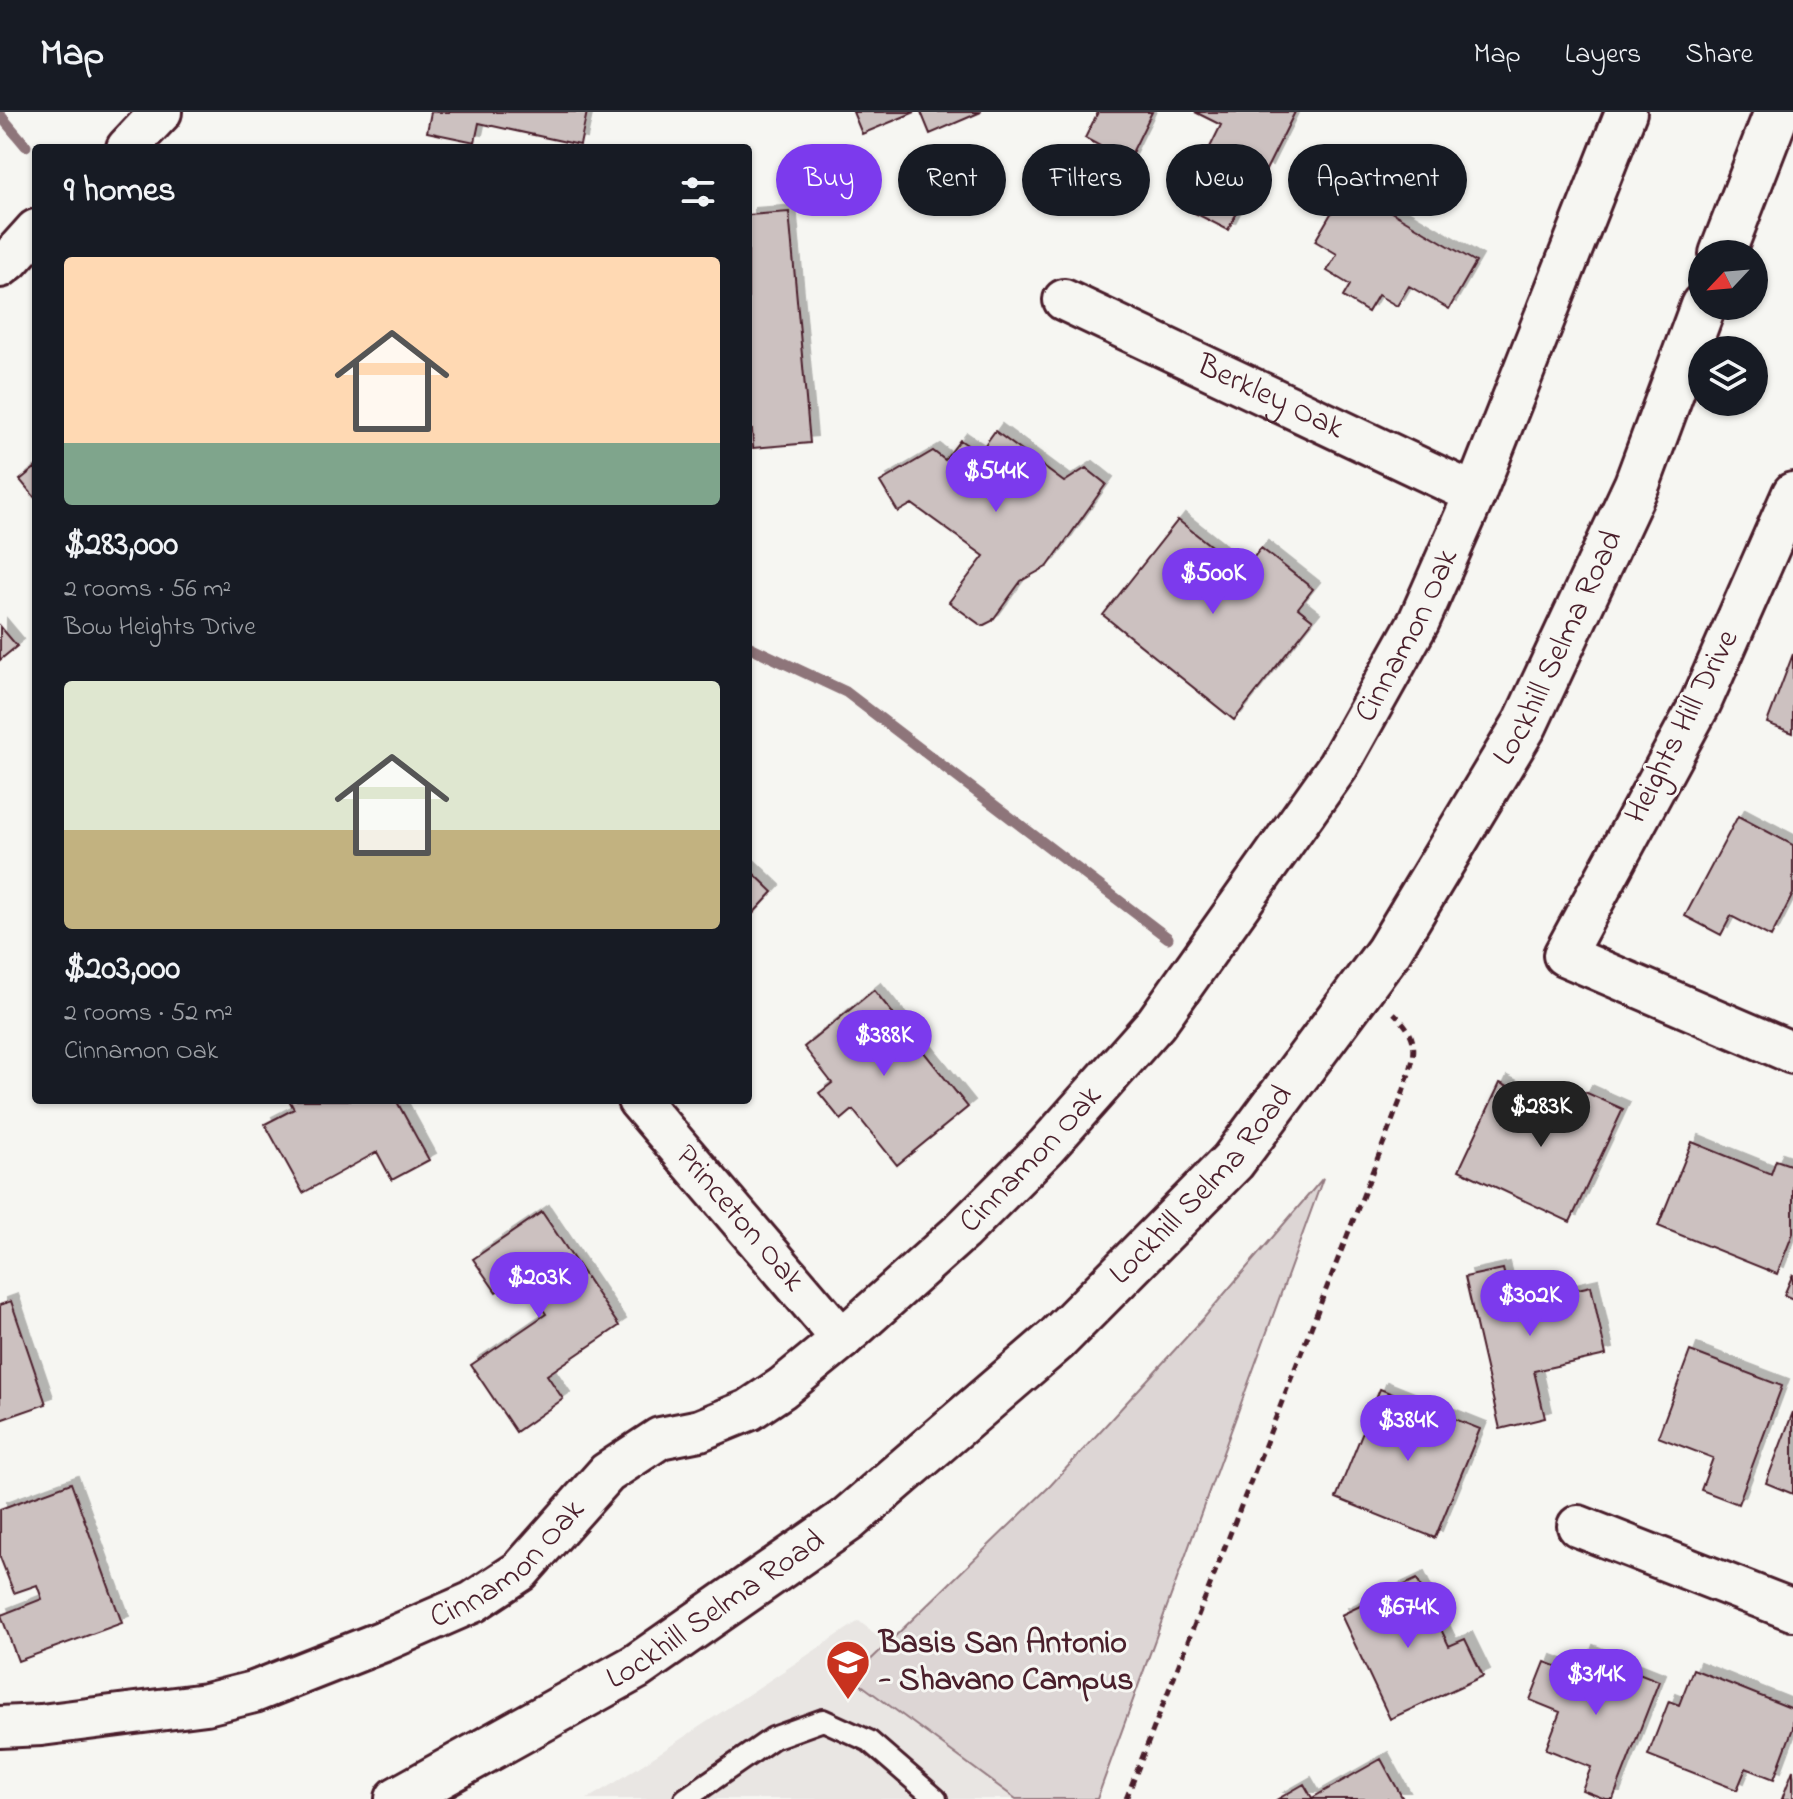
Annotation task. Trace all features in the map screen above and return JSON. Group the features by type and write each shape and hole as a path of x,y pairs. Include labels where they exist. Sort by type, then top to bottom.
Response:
{"main road":[{"path":"1727,240 1777,112"},
{"name":"Lockhill Selma Road","path":"398,1799 636,1667 847,1520 1057,1339 1233,1161 1388,952 1525,724 1637,484 1698,320"}],"street":[{"path":"131,144 161,112"},
{"name":"Cinnamon Oak","path":"0,1727 41,1725 206,1704 254,1692 473,1602 520,1571 607,1473 660,1438 700,1430 749,1410 782,1388 842,1339 961,1232 1046,1147 1156,1023 1338,766 1419,621 1475,494 1626,112"},
{"path":"0,267 32,234"},
{"name":"Berkley Oak","path":"1064,300 1475,494"},
{"name":"Heights Hill Drive","path":"1793,493 1701,702 1564,955 1793,1053"},
{"name":"Princeton Oak","path":"641,1104 842,1339"},
{"path":"1578,1526 1793,1610"}],"lane":[{"path":"685,1799 773,1738 823,1720 869,1741 936,1799"}],"path":[{"path":"1126,1799 1402,1096 1414,1056 1414,1038"}],"shaded area":[{"path":"1323,1178 1097,1799 1016,1799 852,1678 1050,1486 1203,1319"},
{"name":"Basis San Antonio - Shavano Campus","path":"859,1621 1080,1799 587,1799 616,1782"}],"building":[{"path":"431,112 587,112 580,144 479,123 475,142 427,132"},
{"path":"853,112 915,112 862,134"},
{"path":"921,112 981,112 930,134"},
{"path":"1098,112 1152,112 1136,144 1096,144 1085,138"},
{"path":"1195,112 1295,112 1272,158 1272,144 1212,144 1221,125"},
{"path":"776,213 776,216 789,216 810,443 753,448 752,215"},
{"path":"1201,216 1235,216 1228,230"},
{"path":"1330,216 1398,216 1476,262 1449,309 1409,286 1397,306 1378,295 1368,312 1343,297 1350,285 1327,271 1337,254 1315,241"},
{"path":"995,431 1064,482 1086,468 1106,484 1048,566 1021,581 992,621 982,626 949,602 984,556 912,504 898,512 880,482 933,451 945,460 960,440 979,453"},
{"path":"32,470 32,494 20,480"},
{"path":"1178,520 1243,571 1261,548 1313,589 1298,608 1313,620 1234,720 1103,615"},
{"path":"0,626 17,646 0,660"},
{"path":"1793,654 1793,733 1767,723"},
{"path":"1738,816 1793,845 1793,894 1771,937 1731,916 1721,935 1685,916"},
{"path":"752,872 773,892 752,915"},
{"path":"874,990 968,1107 897,1165 853,1110 841,1120 819,1093 832,1083 804,1047"},
{"path":"1500,1083 1573,1118 1585,1092 1623,1109 1570,1222 1459,1170"},
{"path":"291,1104 398,1104 429,1160 392,1180 377,1152 303,1193 265,1124 294,1109"},
{"path":"1692,1142 1771,1174 1776,1160 1793,1166 1793,1233 1777,1274 1658,1226"},
{"path":"542,1212 619,1326 547,1375 563,1399 516,1432 471,1365 546,1314 521,1276 496,1292 473,1259"},
{"path":"1503,1269 1508,1289 1556,1278 1560,1293 1591,1286 1606,1355 1534,1371 1545,1418 1500,1429 1465,1277"},
{"path":"1793,1274 1793,1299 1784,1295"},
{"path":"11,1301 46,1404 0,1420 0,1305"},
{"path":"1690,1351 1782,1386 1738,1504 1701,1490 1713,1458 1658,1437"},
{"path":"1380,1389 1480,1429 1435,1538 1336,1498"},
{"path":"1793,1412 1793,1494 1766,1483"},
{"path":"71,1483 122,1623 18,1661 1,1615 42,1599 37,1585 14,1593 0,1557 0,1509"},
{"path":"1417,1579 1449,1646 1465,1639 1483,1676 1390,1719 1341,1615"},
{"path":"1586,1652 1659,1681 1613,1799 1582,1790 1591,1767 1546,1749 1560,1712 1530,1700 1545,1662 1578,1674"},
{"path":"1693,1669 1793,1709 1793,1728 1774,1779 1746,1768 1737,1790 1648,1755 1669,1701 1679,1705"},
{"path":"1381,1759 1403,1799 1278,1799 1304,1784 1312,1798"},
{"path":"1793,1770 1793,1799 1782,1799"}],"waterway":[{"path":"0,115 26,146"},
{"path":"752,648 846,692 1168,938"}],"place":[{"name":"Basis San Antonio - Shavano Campus","path":"848,1701"}]}
